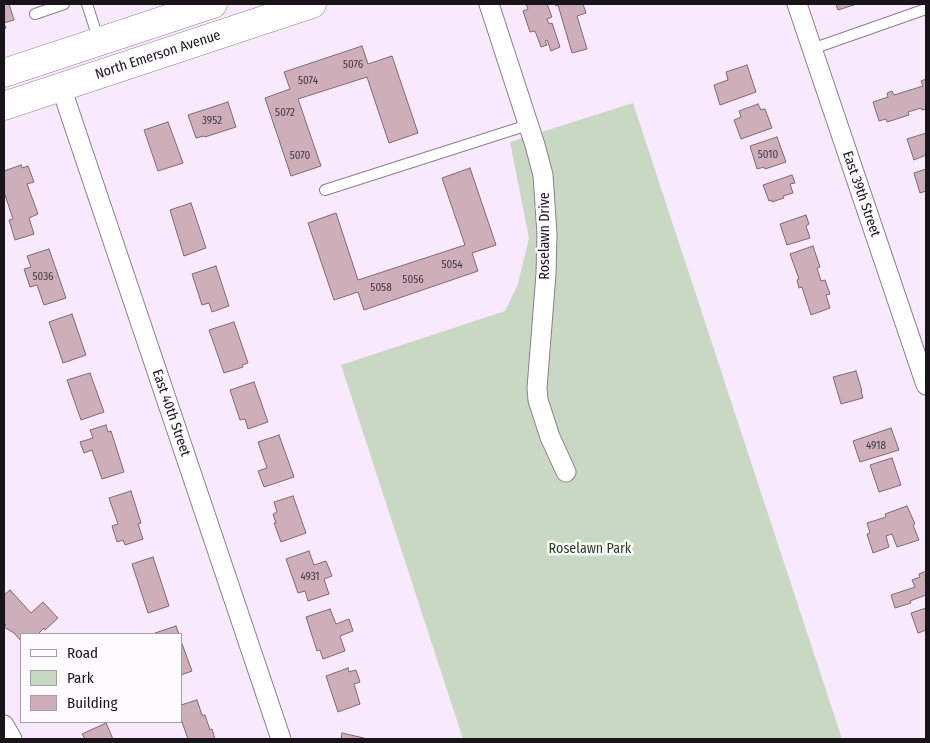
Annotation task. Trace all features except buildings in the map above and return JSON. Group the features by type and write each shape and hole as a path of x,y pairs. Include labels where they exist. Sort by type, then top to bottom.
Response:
{"main road":[{"path":"4,73 208,4"},
{"name":"North Emerson Avenue","path":"4,106 312,4"}],"street":[{"path":"208,4 216,36"},
{"name":"Roselawn Drive","path":"489,4 543,175 547,234 546,274 537,388 538,400 550,438 566,472"},
{"name":"East 39th Street","path":"797,4 926,385"},
{"name":"East 40th Street","path":"61,87 281,739"},
{"path":"4,725 12,739"}],"lane":[{"path":"35,14 64,4"},
{"path":"87,4 99,41"},
{"path":"812,49 926,9"},
{"path":"326,190 528,125"}],"green space":[{"name":"Roselawn Park","path":"633,103 842,739 463,739 341,365 505,311 518,284 529,238 510,142"}]}
